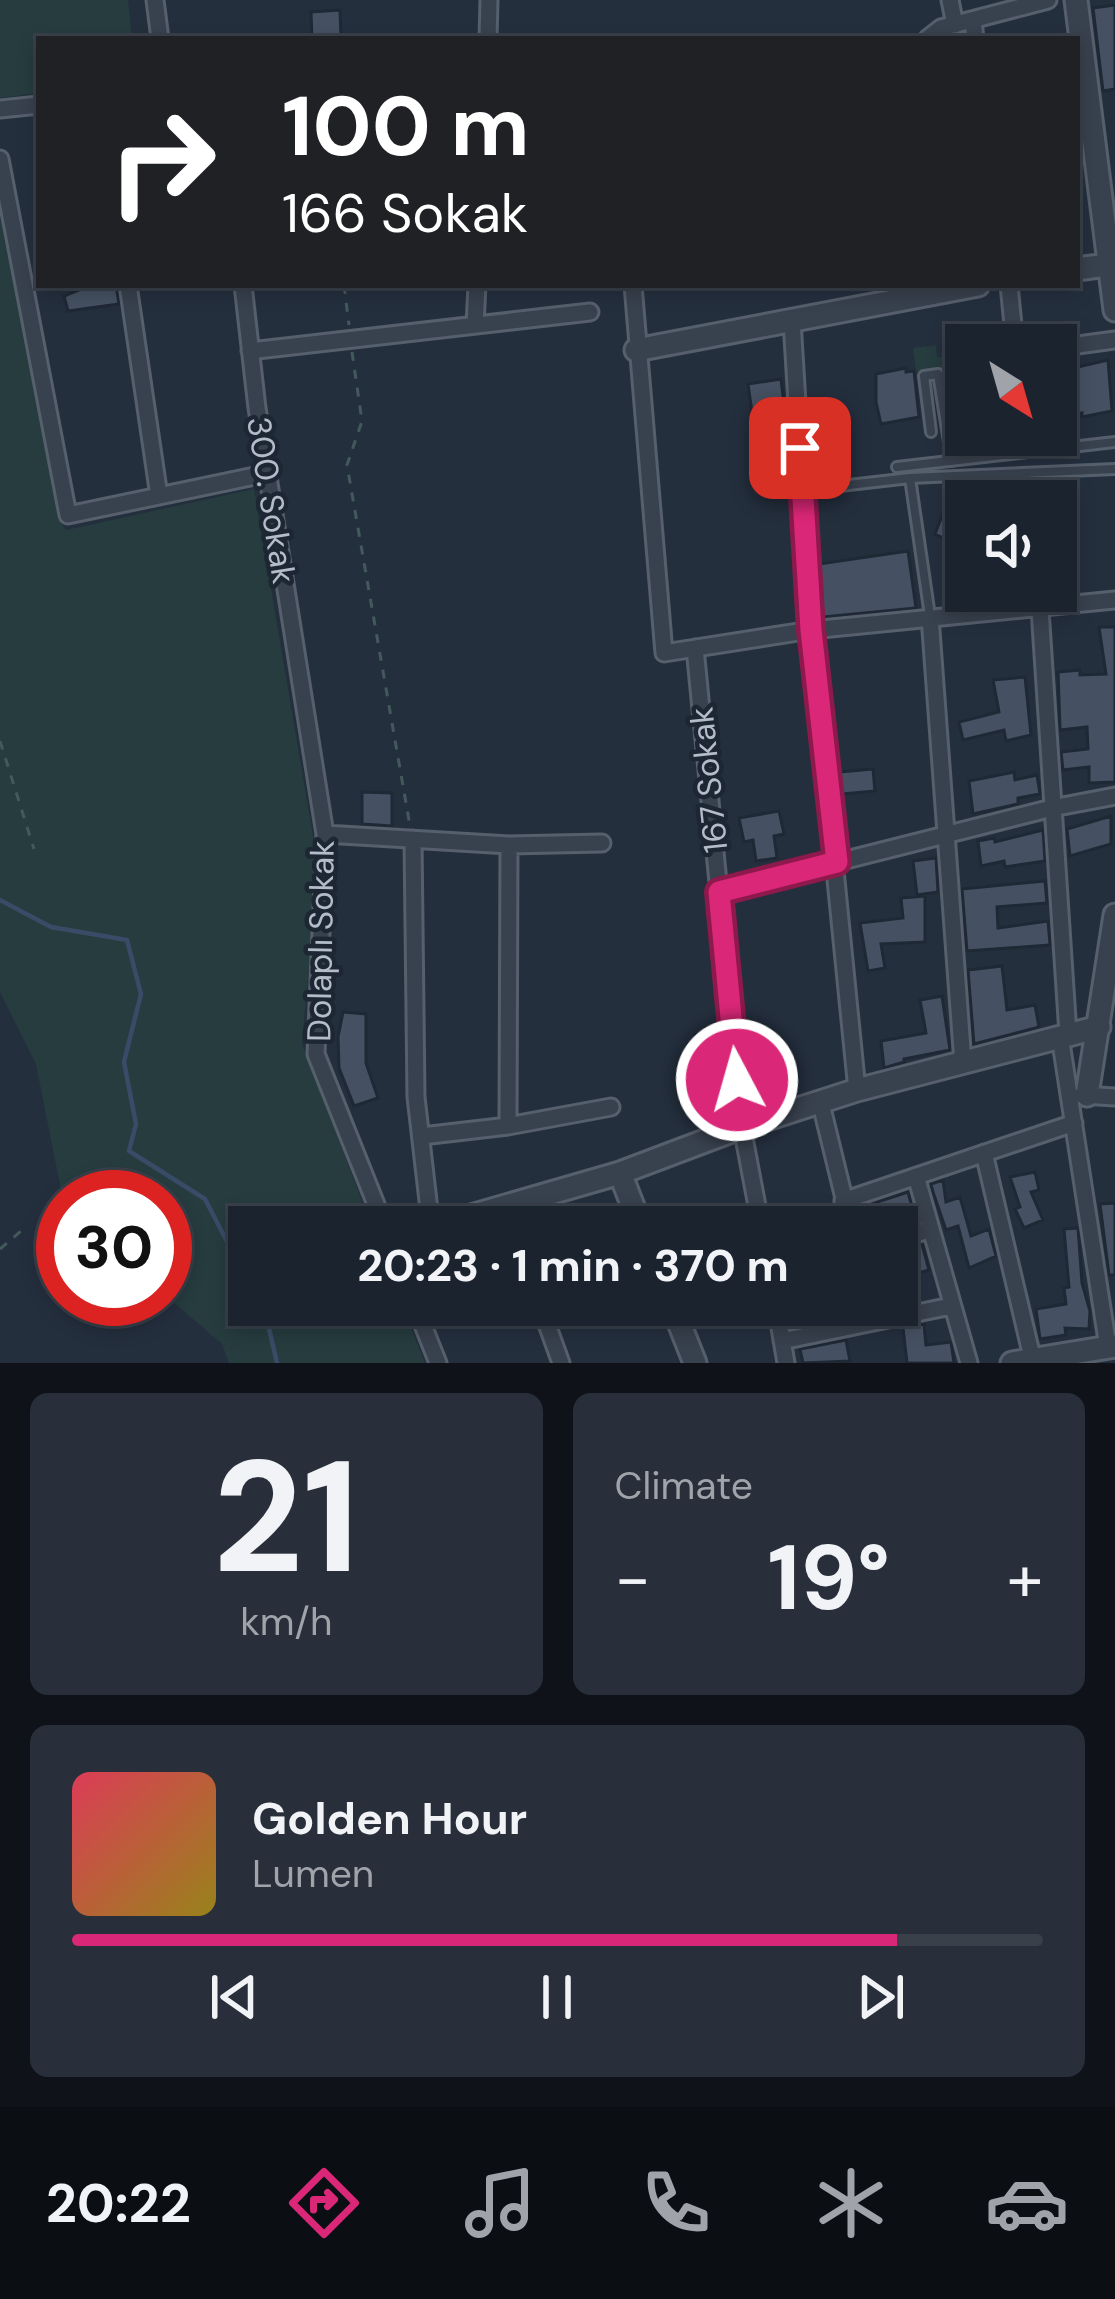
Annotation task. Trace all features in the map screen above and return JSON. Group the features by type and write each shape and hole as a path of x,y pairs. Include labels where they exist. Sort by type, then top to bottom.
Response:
{"street":[{"path":"155,0 160,36"},
{"path":"488,36 489,0"},
{"path":"950,0 955,25"},
{"path":"931,36 941,28 1048,0"},
{"path":"1076,0 1115,310"},
{"path":"973,20 975,36"},
{"path":"0,109 36,105"},
{"path":"0,159 68,515 269,473"},
{"path":"1080,269 1112,264"},
{"path":"128,288 159,496"},
{"name":"300. Sokak","path":"243,288 307,715"},
{"path":"475,325 477,288"},
{"path":"633,288 664,653 962,612"},
{"path":"1009,288 1013,324"},
{"path":"636,350 923,290"},
{"path":"250,351 590,312"},
{"path":"792,321 811,630 857,1090"},
{"path":"1077,345 1115,340"},
{"path":"1077,600 1115,600"},
{"path":"1040,612 1064,1035 1078,1095"},
{"path":"930,617 963,1063"},
{"name":"167 Sokak","path":"695,648 742,1127 757,1206"},
{"name":"Dolaplı Sokak","path":"307,715 325,834 316,1054 377,1206"},
{"path":"719,892 1115,796"},
{"path":"325,834 509,845 602,843"},
{"path":"413,839 413,1016 430,1206"},
{"path":"508,1126 509,845"},
{"path":"984,1153 1022,1360 1112,1347 1074,1123 1099,1027 1115,915"},
{"path":"537,1206 742,1127 857,1090 1099,1027"},
{"path":"1078,1095 1115,1097"},
{"path":"820,1104 844,1206"},
{"path":"422,1136 610,1107"},
{"path":"843,1201 1074,1123"},
{"path":"620,1173 633,1206"},
{"path":"916,1176 969,1363"},
{"path":"918,1233 931,1230"},
{"path":"782,1341 951,1306"},
{"path":"424,1326 438,1363"},
{"path":"548,1326 561,1363"},
{"path":"680,1326 695,1363"},
{"path":"780,1326 786,1363"}],"lane":[{"path":"931,432 924,376 938,374 952,461"},
{"path":"1077,446 1115,442"},
{"path":"897,467 996,456"},
{"path":"802,490 910,478 1115,469"},
{"path":"1025,472 1026,480"},
{"path":"910,478 930,617"}],"path":[{"path":"344,288 362,421 347,465 413,839"},
{"path":"0,741 34,849"},
{"path":"0,1249 21,1231"}],"green space":[{"path":"0,0 128,0 132,36 36,36 36,93 0,98"},
{"path":"0,208 66,530 254,489 318,865 302,1044 364,1206 228,1206 228,1326 410,1326 425,1363 229,1363 222,1344 192,1318 192,1170 57,1170 36,1064 0,992"},
{"path":"936,345 937,357 945,356 945,392 942,370 916,372 913,348"}],"building":[{"path":"1115,5 1115,89 1103,91 1093,8"},
{"path":"340,10 341,36 312,36 311,12"},
{"path":"84,288 116,288 119,304 68,311 64,296"},
{"path":"1108,360 1112,411 1082,417 1077,414 1077,367"},
{"path":"906,368 906,372 914,371 919,417 881,424 876,374"},
{"path":"781,379 787,429 755,434 748,384"},
{"path":"945,508 945,539 935,534"},
{"path":"908,551 916,608 823,617 819,564"},
{"path":"1099,627 1115,627 1115,782 1089,783 1089,767 1063,770 1061,752 1088,749 1087,727 1060,730 1058,672 1106,674"},
{"path":"1025,677 1031,735 1006,741 1004,730 963,740 959,722 999,712 993,680"},
{"path":"873,769 875,791 842,794 840,772"},
{"path":"1014,772 1015,780 1037,775 1040,794 973,814 969,781"},
{"path":"362,792 392,793 392,826 362,824"},
{"path":"779,811 784,834 774,836 777,858 756,861 753,840 744,842 739,818"},
{"path":"1111,816 1111,844 1070,856 1067,829"},
{"path":"1043,830 1045,861 981,866 978,841 994,838 995,842"},
{"path":"936,858 938,892 917,895 913,861"},
{"path":"1045,881 1047,903 997,907 998,928 1048,921 1050,945 967,951 962,889"},
{"path":"925,896 925,942 881,944 885,968 868,971 860,923 903,918 901,898"},
{"path":"1002,966 1007,1010 1035,1005 1039,1027 974,1044 968,970"},
{"path":"942,996 950,1050 884,1068 881,1041 926,1033 920,1000"},
{"path":"343,1012 366,1014 366,1063 378,1098 354,1106 339,1068"},
{"path":"1035,1172 1039,1190 1031,1192 1043,1220 1024,1228 1015,1209 1020,1207 1010,1177"},
{"path":"943,1180 946,1202 960,1197 971,1236 989,1229 996,1256 969,1268 958,1226 946,1230 933,1192 931,1184"},
{"path":"908,1192 912,1206 875,1206"},
{"path":"1115,1203 1115,1275 1109,1275 1100,1204"},
{"path":"1078,1228 1089,1329 1065,1328 1066,1335 1040,1339 1036,1309 1066,1304 1064,1229"},
{"path":"922,1244 929,1270 918,1273 918,1245"},
{"path":"924,1324 926,1345 951,1342 954,1363 907,1363 903,1328"},
{"path":"846,1340 850,1361 803,1363 800,1349"}],"waterway":[{"path":"0,900 51,927 127,940 141,994 124,1062 136,1124 129,1151 205,1199 228,1243"},
{"path":"268,1326 277,1363"}],"route":[{"path":"737,1080 719,892 837,862 811,630 800,448"}]}
